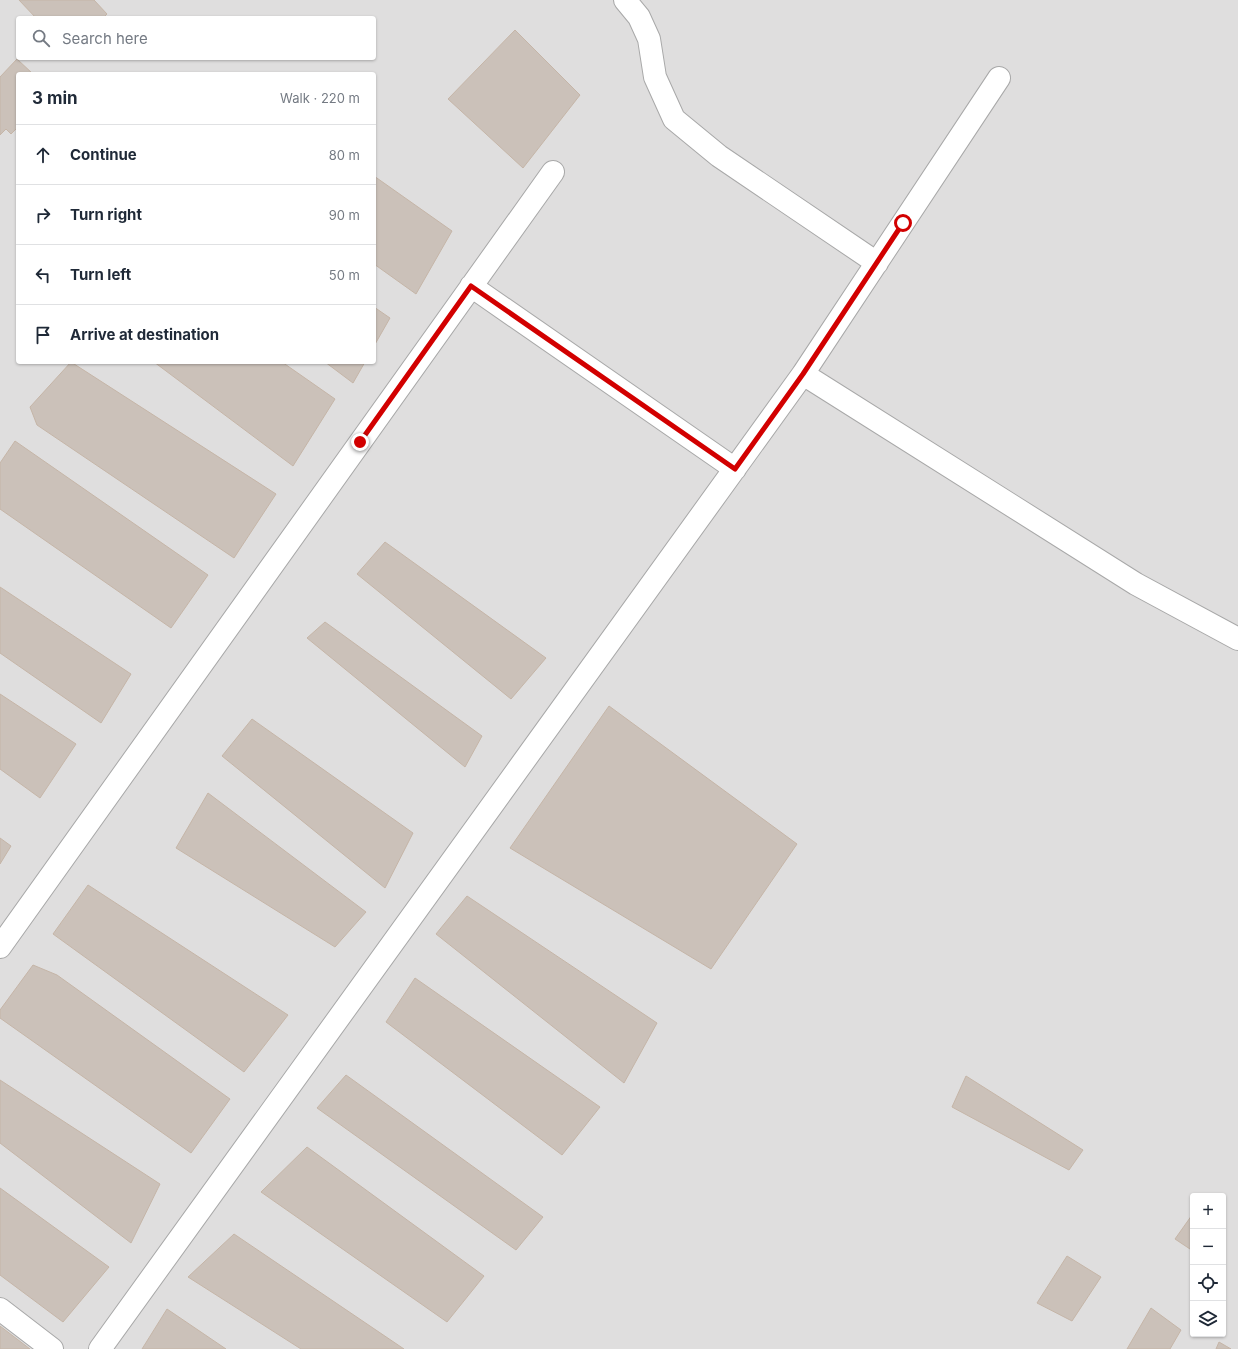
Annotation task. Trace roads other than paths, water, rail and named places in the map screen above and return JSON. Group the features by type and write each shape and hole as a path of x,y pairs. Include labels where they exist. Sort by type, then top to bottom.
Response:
{"street":[{"path":"625,0 639,17 649,39 655,77 674,119 719,156 877,263"},
{"path":"100,1349 803,374 1000,78"},
{"path":"0,947 553,172"},
{"path":"471,286 735,469"},
{"path":"803,374 1136,584 1238,639"},
{"path":"0,1309 52,1349"}]}
